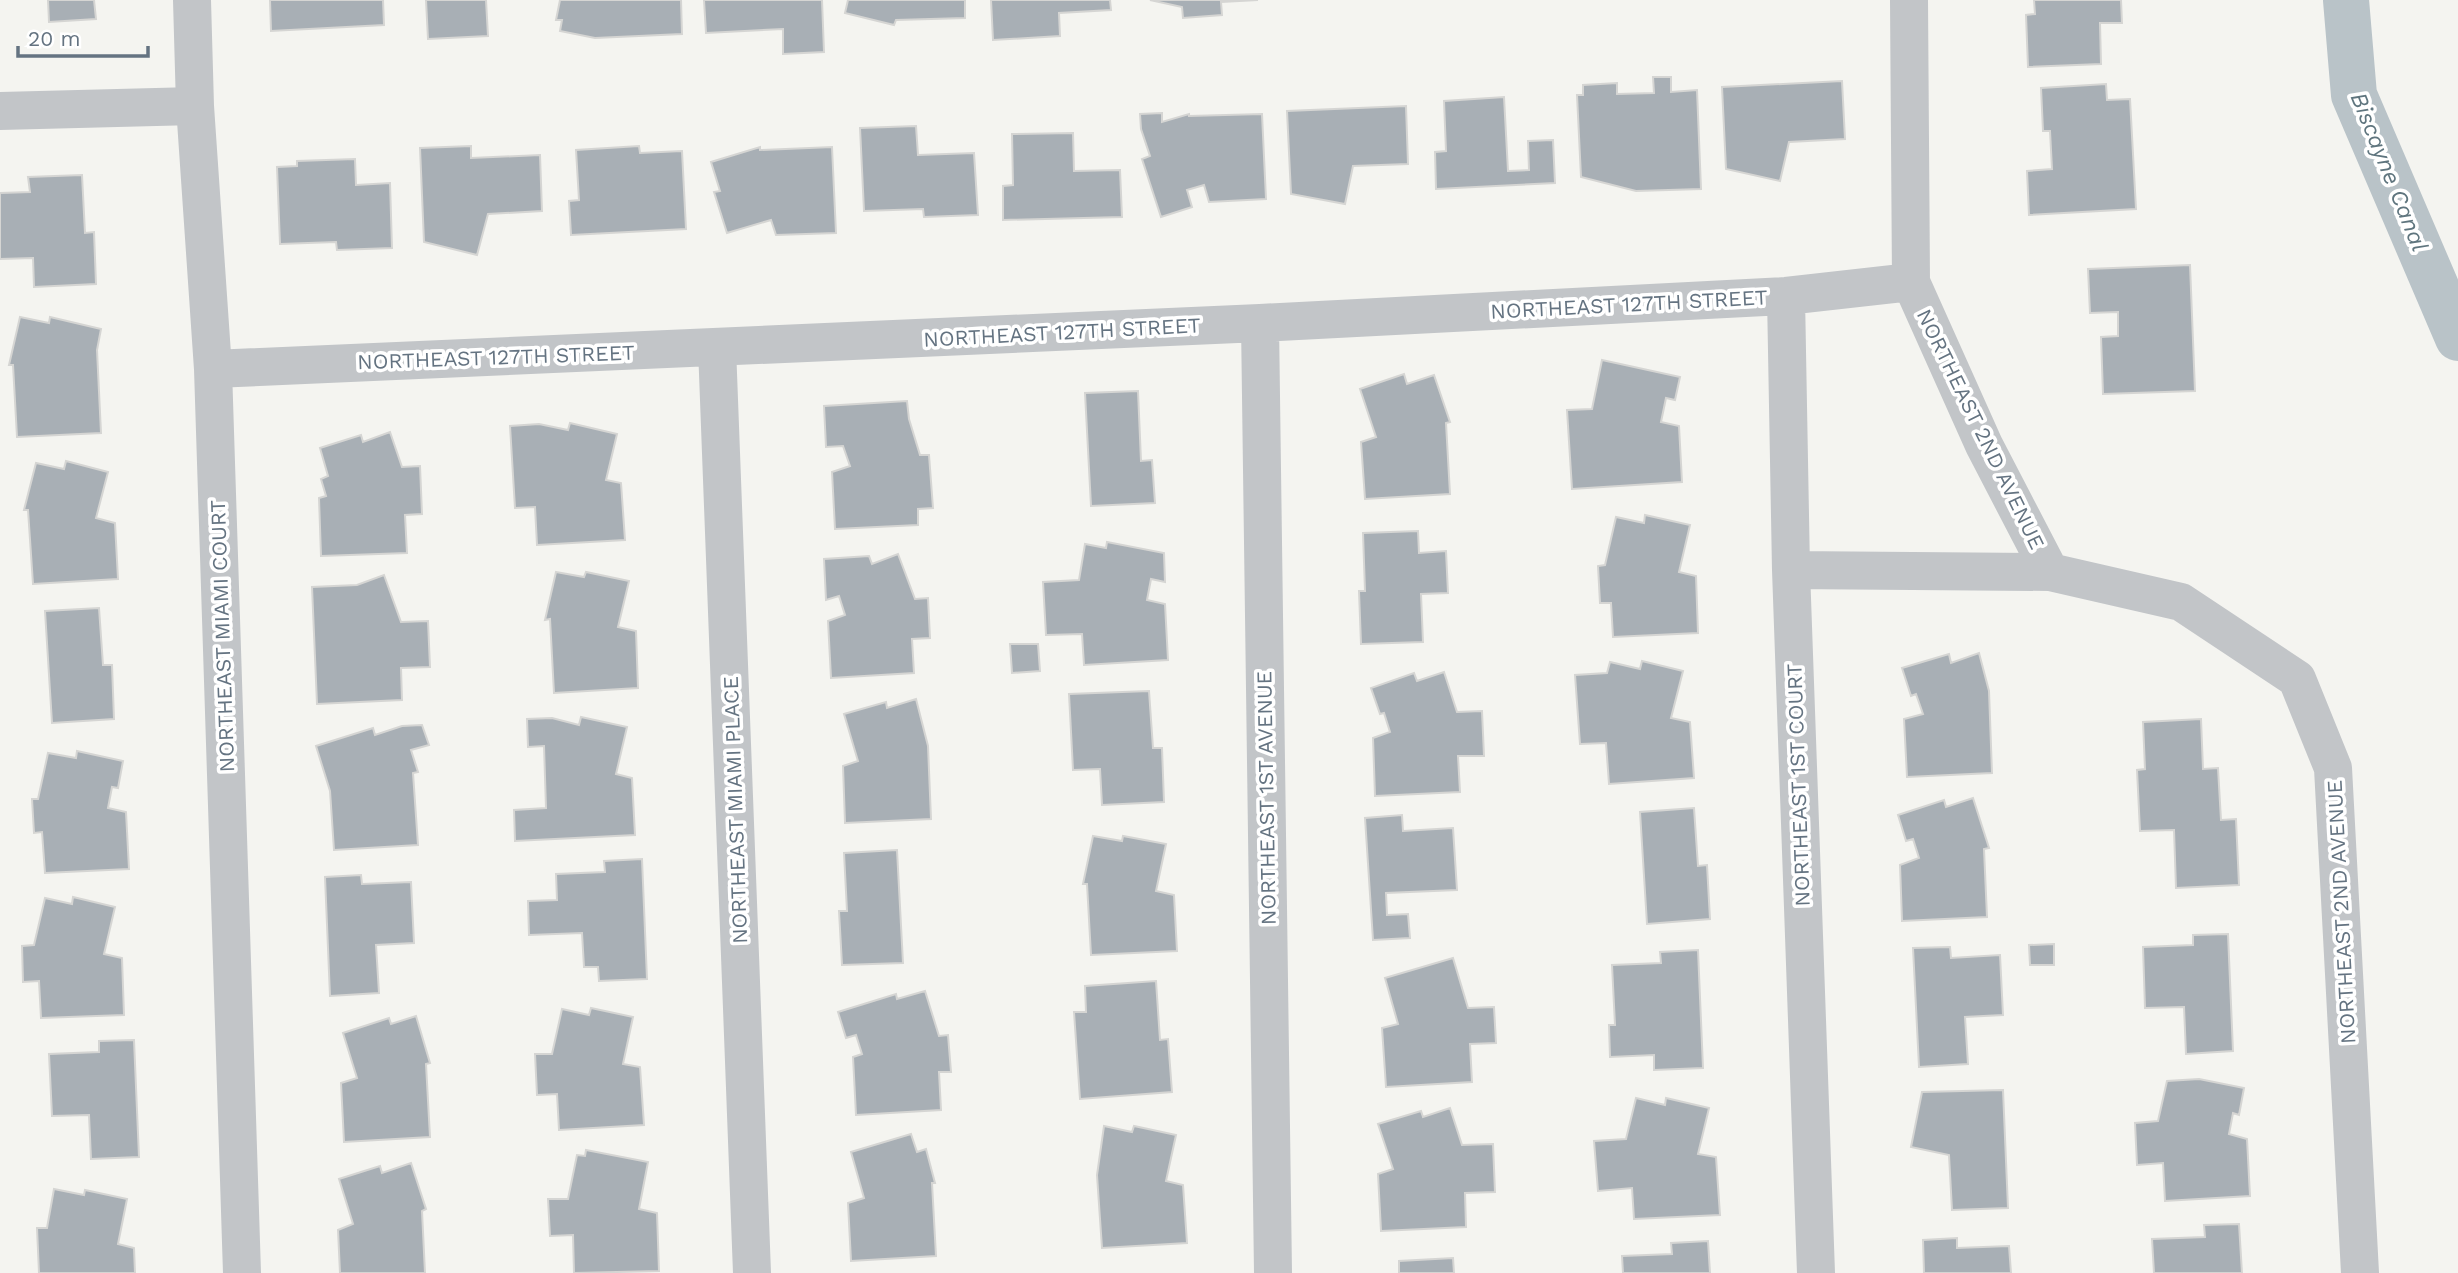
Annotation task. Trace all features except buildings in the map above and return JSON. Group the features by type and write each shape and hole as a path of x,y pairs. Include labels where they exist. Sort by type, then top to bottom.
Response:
{"street":[{"name":"NORTHEAST MIAMI COURT","path":"192,0 195,106 213,369 242,1273"},
{"name":"NORTHEAST 2ND AVENUE","path":"1909,0 1911,282 1984,445 2050,572 2181,602 2297,679 2333,768 2360,1273"},
{"path":"0,111 195,106"},
{"name":"NORTHEAST 127TH STREET","path":"213,369 1260,323 1786,296 1911,282"},
{"name":"NORTHEAST 1ST COURT","path":"1786,296 1791,570 1815,1273"},
{"name":"NORTHEAST 1ST AVENUE","path":"1260,323 1273,1273"},
{"name":"NORTHEAST MIAMI PLACE","path":"717,347 752,1273"},
{"path":"1791,570 2050,572"}],"waterway":[{"name":"Biscayne Canal","path":"2346,0 2354,95 2458,338"}]}
